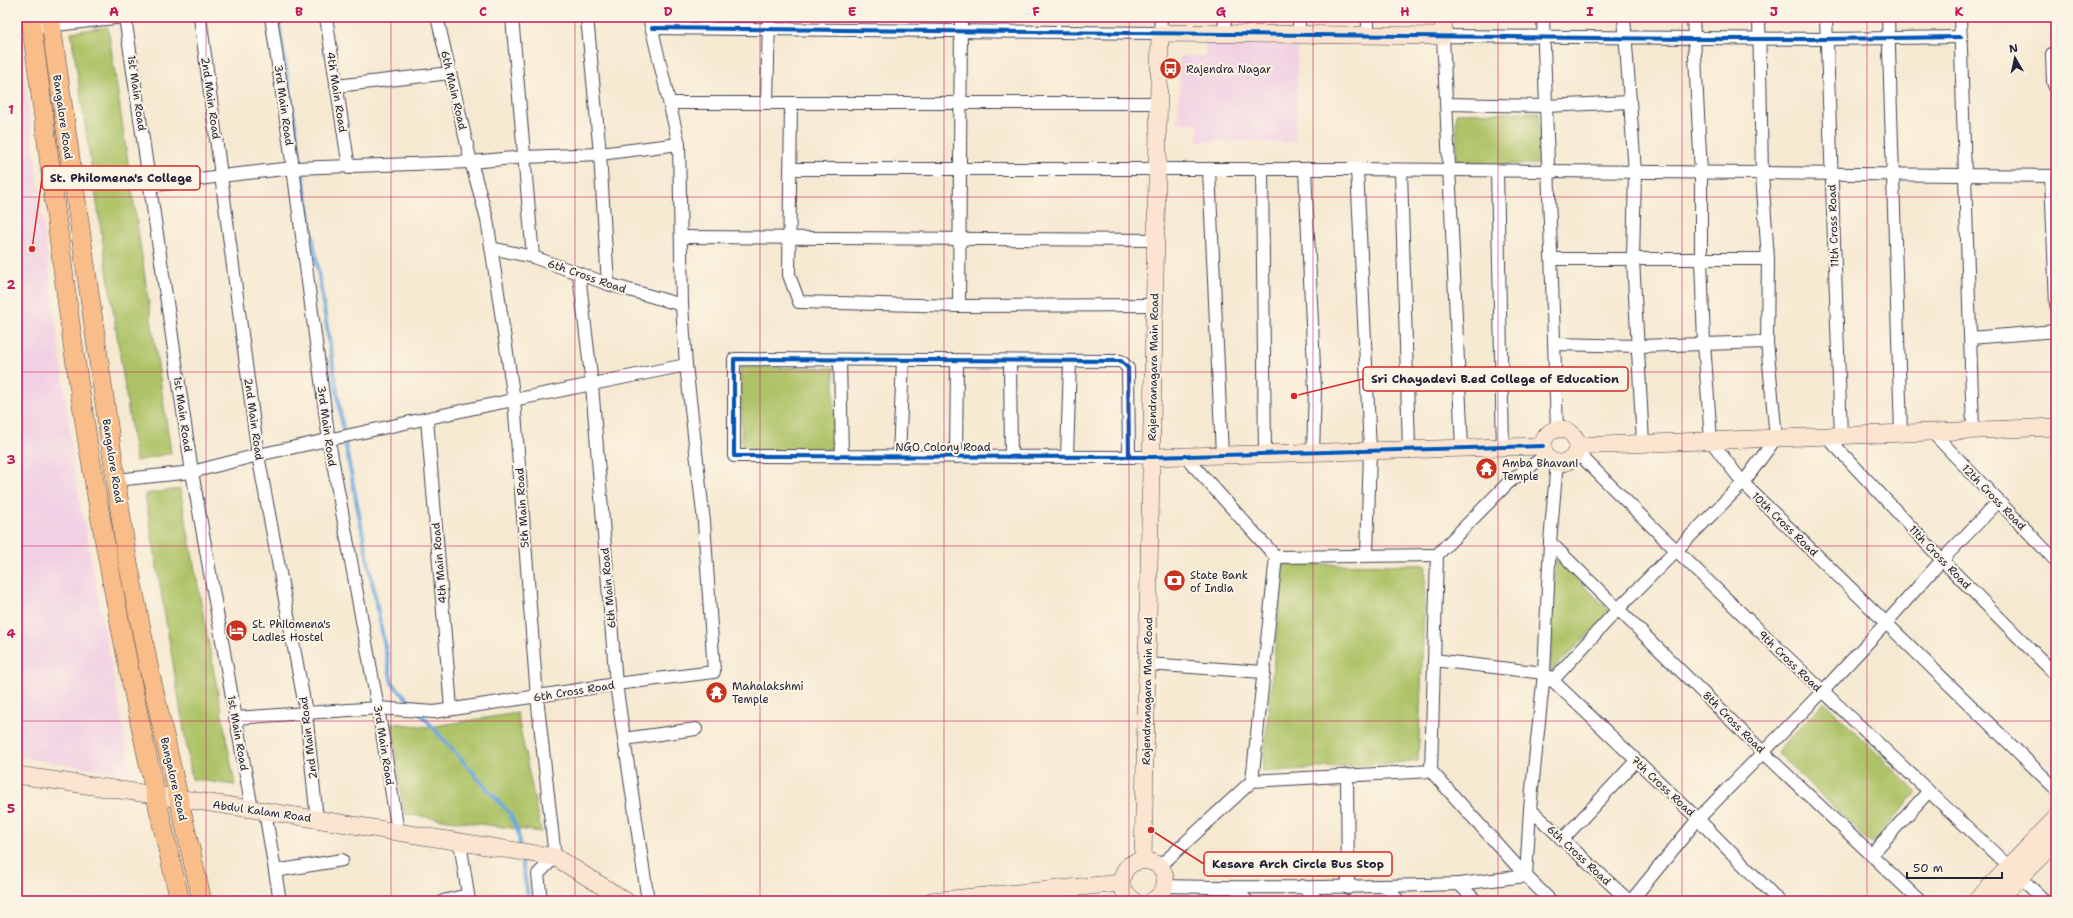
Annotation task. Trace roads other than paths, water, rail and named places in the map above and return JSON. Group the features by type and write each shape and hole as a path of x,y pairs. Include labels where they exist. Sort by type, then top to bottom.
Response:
{"main road":[{"name":"Bangalore Road","path":"50,22 126,552 149,670 202,901"},
{"name":"Bangalore Road","path":"30,23 78,380 107,558 156,796 180,901"}],"street":[{"path":"30,23 124,17"},
{"name":"1st Main Road","path":"124,17 192,472 235,718 275,871 280,901"},
{"name":"2nd Main Road","path":"200,17 258,455 306,712 317,820"},
{"name":"3rd Main Road","path":"271,17 293,168 329,441 378,708 398,832"},
{"name":"4th Main Road","path":"326,17 349,168"},
{"name":"6th Main Road","path":"437,17 471,162"},
{"path":"512,17 533,257"},
{"path":"587,17 600,154 608,284"},
{"path":"959,306 958,239 961,17"},
{"path":"1299,17 1299,34"},
{"path":"1368,17 1368,35"},
{"path":"1444,17 1443,36 1451,171 1462,448"},
{"path":"1543,17 1558,429"},
{"path":"1624,17 1635,172 1633,259 1639,346 1643,443"},
{"path":"1693,17 1701,173 1701,259 1704,344 1711,440"},
{"path":"1548,677 1676,552 1743,483 1776,438 1767,342 1768,259 1762,174 1759,17"},
{"name":"11th Cross Road","path":"1826,17 1831,174 1834,436 1942,560 2056,675"},
{"path":"1888,17 1901,433"},
{"path":"1960,17 1973,430"},
{"path":"116,480 192,472 258,455 686,365 682,305 679,144 651,22 769,23 961,31 1161,25 1225,25 1299,34 1694,39 1759,38 1827,40 1961,37"},
{"path":"766,103 769,23"},
{"name":"Rajendranagara Main Road","path":"1143,860 1161,25"},
{"path":"2056,52 2052,54 2053,82 2056,90"},
{"path":"336,86 450,73"},
{"path":"1447,104 1546,106 1630,102"},
{"path":"670,103 1159,103"},
{"path":"792,103 789,275 799,302 959,306 1155,306"},
{"path":"150,186 293,168 349,168 471,162 524,157 600,154 679,144"},
{"name":"5th Main Road","path":"471,162 486,220 514,400 537,697 555,857"},
{"path":"790,169 1357,169 2053,176 2056,305"},
{"path":"1262,169 1265,454"},
{"path":"1306,169 1315,390 1313,452"},
{"path":"1357,169 1370,450 1367,555"},
{"path":"1209,170 1222,455"},
{"path":"1401,170 1409,449"},
{"path":"1497,171 1503,447"},
{"path":"681,237 1156,240"},
{"name":"6th Cross Road","path":"491,248 533,257 608,284 682,305"},
{"path":"1552,259 1768,259"},
{"name":"6th Main Road","path":"579,274 592,384 616,684 648,901"},
{"path":"1970,338 2056,331"},
{"path":"1555,344 1639,346 1767,342"},
{"name":"NGO Colony Road","path":"840,360 734,359 734,456 1152,457"},
{"path":"842,456 840,360 903,360 1070,362 1121,361 1127,365 1129,457"},
{"path":"899,456 903,360"},
{"path":"956,457 957,361"},
{"path":"1010,361 1011,457"},
{"path":"1067,457 1070,362"},
{"name":"6th Cross Road","path":"235,718 378,708 434,712 452,708 537,697 616,684 714,672 704,522 686,365"},
{"name":"4th Main Road","path":"427,419 452,708"},
{"path":"1577,448 1711,440 2056,427"},
{"path":"1152,457 1503,447 1549,454 1566,462 1572,458 1577,448 1572,434 1568,430 1558,429 1548,434 1549,454 1550,542 1548,677 1530,809 1526,876"},
{"name":"12th Cross Road","path":"1932,432 2056,561"},
{"name":"10th Cross Road","path":"1711,440 1743,483 2056,790"},
{"name":"9th Cross Road","path":"1577,448 1676,552 1822,692 2045,901"},
{"path":"1549,454 1508,483 1437,555 1431,771 1526,876 1551,901"},
{"path":"1185,456 1276,557 1252,781"},
{"path":"1630,901 1698,819 1822,692 1942,560 1998,502"},
{"name":"8th Cross Road","path":"1550,542 1619,608 1764,753 1920,901"},
{"path":"1276,557 1437,555"},
{"path":"1434,660 1548,677"},
{"path":"1147,664 1264,672"},
{"name":"7th Cross Road","path":"1548,677 1698,819 1779,901"},
{"path":"624,739 696,729"},
{"path":"1562,840 1636,761"},
{"path":"1159,867 1252,781 1431,771"},
{"name":"Abdul Kalam Road","path":"17,775 258,810 555,857"},
{"path":"1347,775 1348,888"},
{"path":"1871,855 1928,792"},
{"name":"6th Cross Road","path":"1530,809 1630,901"},
{"path":"1997,901 2015,872 2056,818"},
{"path":"443,901 468,898 460,842"},
{"path":"1976,901 2056,842"},
{"path":"541,901 538,874 555,857 610,895 626,901"},
{"path":"275,871 342,860"},
{"path":"1134,901 1127,896 1122,883 1125,870 1136,861 1143,860 1150,861 1159,867 1164,876 1160,896 1235,888 1302,886 1348,888 1458,884 1526,876"},
{"path":"931,901 1122,883"},
{"path":"1458,884 1476,901"},
{"path":"1302,886 1318,901"},
{"path":"1385,886 1399,901"},
{"path":"1235,888 1247,901"}],"waterway":[{"path":"278,17 346,448 392,683 417,709"},
{"path":"421,714 510,814 518,832 520,847"},
{"path":"521,856 529,901"}],"place":[{"name":"Rajendra Nagar","path":"1171,69"},
{"name":"St. Philomena's College","path":"32,249"},
{"name":"Sri Chayadevi B.ed College of Education","path":"1294,396"},
{"name":"Amba Bhavani Temple","path":"1487,469"},
{"name":"State Bank of India","path":"1175,581"},
{"name":"St. Philomena's Ladies Hostel","path":"236,630"},
{"name":"Mahalakshmi Temple","path":"716,692"},
{"name":"Kesare Arch Circle Bus Stop","path":"1151,830"}]}
